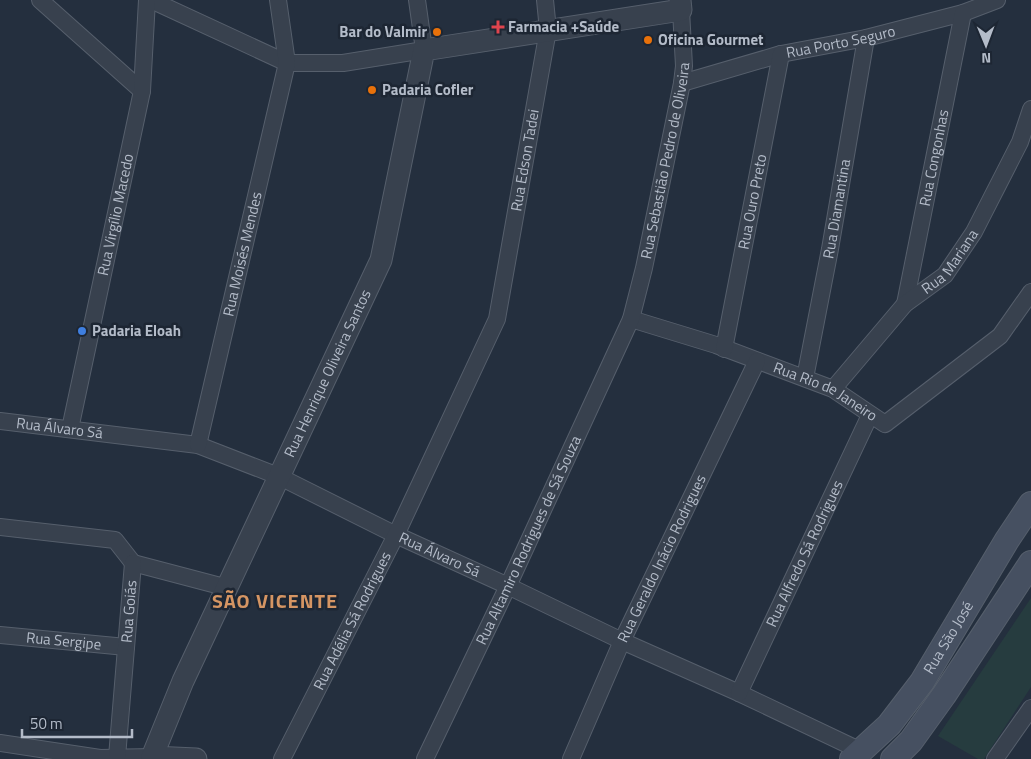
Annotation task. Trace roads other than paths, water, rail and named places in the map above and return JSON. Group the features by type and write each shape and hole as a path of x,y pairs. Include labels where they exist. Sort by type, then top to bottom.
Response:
{"main road":[{"name":"Rua São José","path":"856,755 890,725 922,682 1007,540 1031,504"},
{"name":"Rua São José","path":"893,759 911,741 944,695 1031,563"}],"street":[{"path":"40,0 142,90"},
{"name":"Rua Virgílio Macedo","path":"70,429 142,90 147,0"},
{"path":"152,0 287,64 343,64 548,30 680,5"},
{"path":"278,0 287,64"},
{"path":"417,0 424,50"},
{"name":"Rua Edson Tadei","path":"497,319 548,30 545,0"},
{"name":"Rua Porto Seguro","path":"682,83 781,54 866,38 963,13 997,0"},
{"name":"Rua Sebastião Pedro de Oliveira","path":"631,319 644,268 682,83 684,66 680,5"},
{"name":"Rua Congonhas","path":"905,304 963,13"},
{"name":"Rua Diamantina","path":"804,378 830,249 866,38"},
{"name":"Rua Henrique Oliveira Santos","path":"152,757 182,681 228,588 278,476 381,260 424,50"},
{"name":"Rua Ouro Preto","path":"724,349 781,54"},
{"name":"Rua Moisés Mendes","path":"198,445 287,64"},
{"name":"Rua Mariana","path":"833,389 905,304 945,275 974,232 1020,142 1031,109"},
{"name":"Rua Rio de Janeiro","path":"631,319 724,349 833,389 885,424 1000,336 1031,292"},
{"name":"Rua Adélia Sá Rodrigues","path":"282,759 396,536 497,319"},
{"name":"Rua Altamiro Rodrigues de Sá Souza","path":"425,759 508,586 631,319"},
{"name":"Rua Geraldo Inácio Rodrigues","path":"571,759 622,641 757,361"},
{"name":"Rua Alfredo Sá Rodrigues","path":"739,693 870,415"},
{"name":"Rua Álvaro Sá","path":"0,421 198,445 278,476 396,536 739,693 856,755"},
{"path":"0,526 115,540 133,563"},
{"name":"Rua Goiás","path":"117,757 133,563 228,588"},
{"name":"Rua Sergipe","path":"0,635 126,647"},
{"path":"996,759 1031,708"},
{"path":"0,743 98,758 152,757 196,759"}],"place":[{"name":"Farmacia +Saúde","path":"498,27"},
{"name":"Bar do Valmir","path":"437,32"},
{"name":"Oficina Gourmet","path":"648,40"},
{"name":"Padaria Cofler","path":"372,90"},
{"name":"Padaria Eloah","path":"82,331"}],"district":[{"name":"SÃO VICENTE","path":"275,601"}]}
